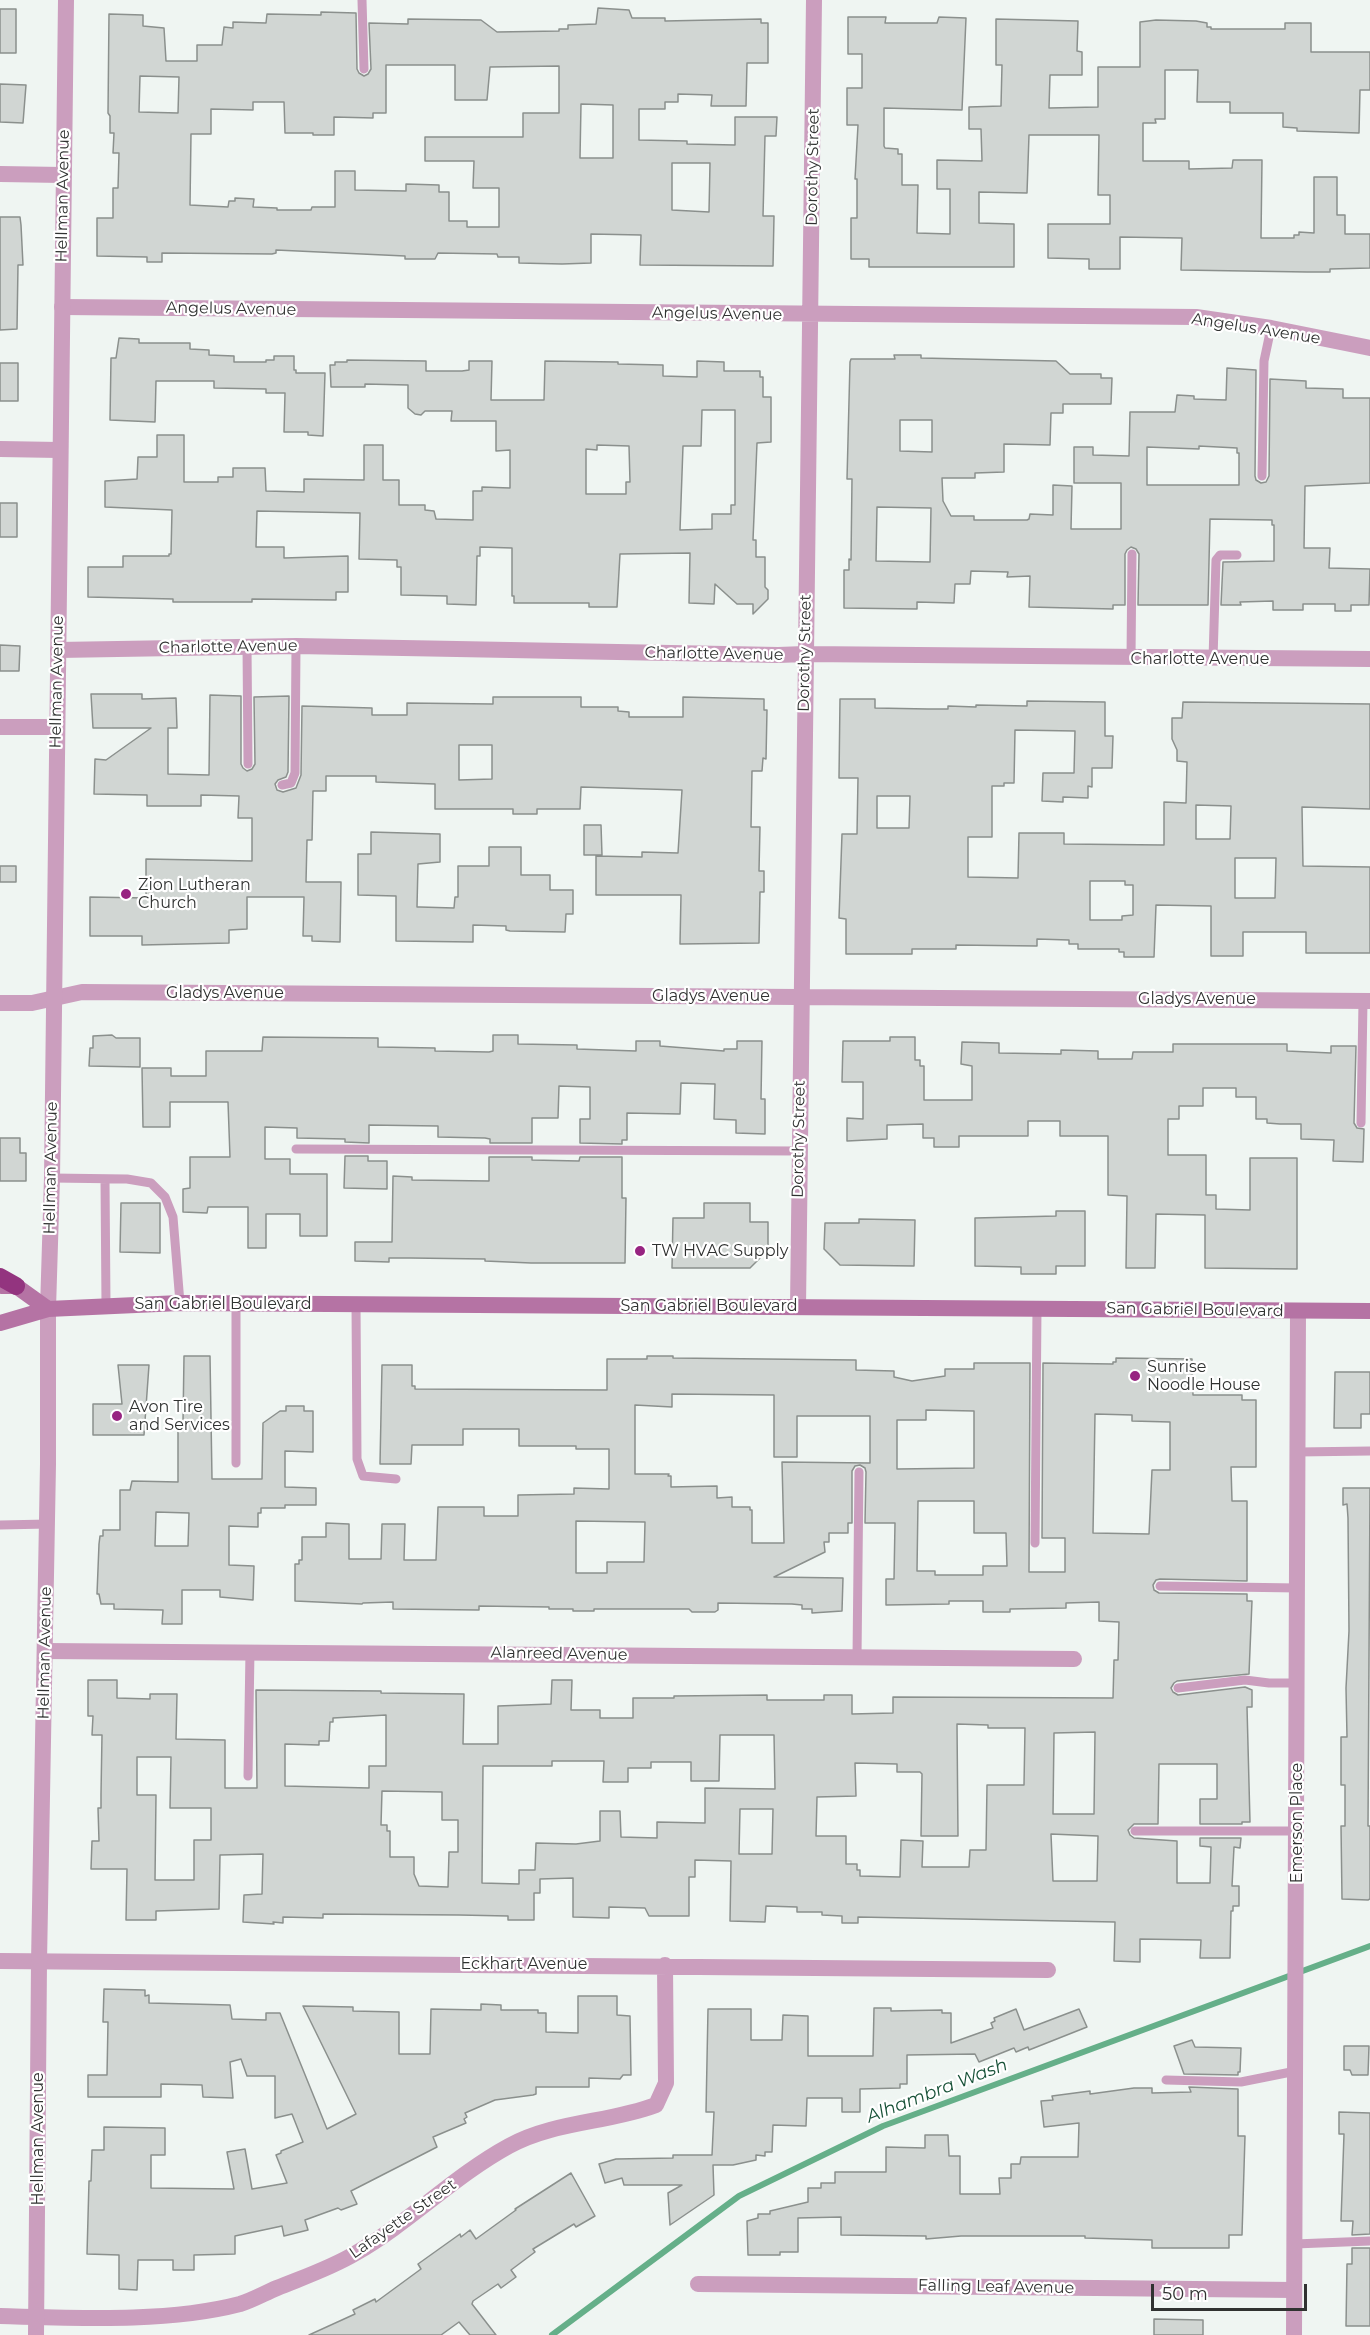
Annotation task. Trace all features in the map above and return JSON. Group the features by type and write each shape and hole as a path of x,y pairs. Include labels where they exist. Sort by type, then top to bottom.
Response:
{"main road":[{"path":"5,1283 48,1309"},
{"name":"San Gabriel Boulevard","path":"0,1323 48,1309 180,1303 1370,1311"}],"street":[{"name":"Hellman Avenue","path":"36,2335 66,0"},
{"name":"Dorothy Street","path":"798,1306 814,0"},
{"path":"0,174 63,175"},
{"name":"Angelus Avenue","path":"62,307 1196,317 1271,328 1370,348"},
{"path":"0,449 59,450"},
{"name":"Charlotte Avenue","path":"58,650 296,646 778,656 805,654 1370,659"},
{"path":"0,726 56,727"},
{"name":"Gladys Avenue","path":"0,1003 32,1003 82,992 1366,1001"},
{"name":"Emerson Place","path":"1294,2335 1298,1311"},
{"name":"Alanreed Avenue","path":"45,1651 1074,1659"},
{"name":"Eckhart Avenue","path":"0,1961 1048,1970"},
{"name":"Lafayette Street","path":"0,2316 152,2316 198,2312 242,2303 316,2274 355,2254 391,2231 508,2146 544,2131 632,2114 656,2105 666,2083 665,1965"},
{"name":"Falling Leaf Avenue","path":"698,2284 1294,2290"}],"lane":[{"path":"362,0 364,69"},
{"path":"1262,476 1264,361 1271,328"},
{"path":"1131,658 1132,554"},
{"path":"1213,659 1216,560 1220,555 1237,555"},
{"path":"247,646 248,764"},
{"path":"282,785 291,783 295,773 296,646"},
{"path":"1361,1123 1366,1001"},
{"path":"296,1149 799,1151"},
{"path":"52,1178 152,1183 165,1197 173,1217 180,1303"},
{"path":"105,1179 106,1305"},
{"path":"236,1304 237,1463"},
{"path":"356,1304 357,1459 363,1476 396,1479"},
{"path":"1035,1543 1037,1308"},
{"path":"1298,1452 1370,1451"},
{"path":"857,1657 859,1472"},
{"path":"0,1525 48,1524"},
{"path":"1160,1586 1298,1588"},
{"path":"248,1776 250,1651"},
{"path":"1178,1688 1245,1680 1297,1683"},
{"path":"1135,1831 1297,1831"},
{"path":"1166,2080 1241,2082 1296,2071"},
{"path":"1295,2244 1370,2241"}],"building":[{"path":"598,8 629,10 632,18 665,18 665,21 761,19 761,23 768,23 768,63 747,63 746,106 711,106 712,95 678,94 678,102 665,102 665,109 639,109 639,140 735,145 735,117 777,117 776,136 765,136 763,216 774,216 773,266 640,265 641,235 591,234 591,263 519,263 519,257 498,257 497,254 438,253 435,259 405,259 405,256 276,250 276,253 272,254 162,253 162,262 147,262 147,257 97,256 97,218 113,218 113,188 118,188 119,153 113,153 114,133 110,133 108,113 109,14 143,15 143,26 164,28 166,61 197,61 197,45 222,45 224,27 233,28 233,22 266,23 267,14 356,13 357,69 364,76 371,69 369,23 408,24 408,19 481,20 497,32 559,31 559,29 568,29 568,25 596,24","holes":["386,65 455,65 455,100 487,100 490,67 559,66 559,113 523,113 523,137 425,137 425,161 474,161 473,188 499,188 499,227 467,227 467,221 449,221 449,192 439,192 439,185 406,184 406,191 355,190 355,171 335,171 335,207 277,210 277,208 253,207 254,199 235,198 235,201 229,201 228,207 190,205 191,134 211,134 211,109 253,110 253,102 284,102 285,133 313,133 313,135 334,135 334,117 373,118 373,113 386,113","140,76 179,77 178,113 139,112","581,104 613,105 613,158 580,158","672,163 710,163 709,212 672,210"]},
{"path":"0,9 16,9 16,53 0,53"},
{"path":"848,17 886,17 885,23 937,23 939,17 966,18 962,110 884,108 884,146 898,149 898,154 902,154 902,185 918,185 917,233 950,234 950,189 937,189 937,160 982,161 981,129 969,129 969,107 1001,106 1002,65 996,65 996,19 1078,21 1077,51 1082,52 1082,75 1050,75 1049,108 1098,107 1098,67 1140,67 1140,22 1196,21 1207,23 1207,27 1211,29 1285,29 1285,23 1311,23 1311,52 1370,52 1370,90 1360,90 1359,133 1297,131 1297,128 1283,127 1283,113 1230,113 1230,102 1197,102 1198,70 1165,70 1165,119 1155,119 1156,123 1143,123 1143,161 1189,161 1189,169 1232,168 1233,160 1262,160 1261,238 1294,238 1294,235 1299,235 1299,232 1314,233 1314,177 1337,177 1337,215 1345,215 1345,234 1370,234 1370,268 1330,269 1330,272 1181,270 1182,238 1120,237 1120,269 1089,269 1089,259 1048,258 1048,224 1110,224 1110,195 1098,195 1099,135 1029,135 1027,193 979,192 979,223 1014,224 1014,267 869,267 869,259 851,259 851,218 857,218 857,179 855,179 858,125 847,125 847,88 862,88 862,54 848,54"},
{"path":"0,84 26,85 23,123 0,122"},
{"path":"0,217 20,217 23,265 18,265 17,329 0,330"},
{"path":"119,338 139,339 139,343 190,343 190,349 209,350 209,355 234,356 234,362 266,362 266,360 274,360 274,356 294,356 296,373 325,373 323,436 308,435 308,432 284,432 285,393 266,393 266,389 214,388 214,381 156,381 155,422 110,420 111,358 116,358"},
{"path":"894,355 921,355 921,358 1056,361 1070,374 1101,374 1101,378 1112,378 1111,404 1063,404 1063,413 1051,413 1050,445 1004,444 1004,472 975,473 975,478 942,478 943,501 951,516 974,516 974,520 1027,520 1030,514 1053,515 1053,485 1072,486 1071,529 1121,529 1121,483 1074,483 1074,447 1093,447 1093,455 1129,456 1130,412 1175,412 1177,395 1194,396 1194,399 1226,400 1227,368 1256,370 1255,476 1256,480 1261,483 1266,482 1269,476 1270,379 1306,381 1306,388 1343,389 1343,398 1370,398 1370,483 1305,486 1304,548 1330,548 1329,568 1370,569 1369,605 1351,605 1351,611 1335,611 1335,604 1303,604 1303,610 1273,610 1273,601 1221,605 1223,562 1274,561 1274,525 1272,525 1272,520 1210,519 1208,605 1138,605 1139,554 1131,547 1125,554 1125,605 1113,605 1113,609 1029,607 1030,576 1007,577 1008,572 971,571 970,584 955,584 954,603 917,602 917,609 844,608 844,570 849,570 849,559 851,560 852,479 847,479 850,362 851,359 895,359","holes":["900,420 932,420 932,452 900,451","1199,446 1237,448 1239,485 1147,485 1147,447 1199,449","877,507 931,508 930,562 876,561"]},
{"path":"347,360 426,361 426,371 462,371 469,370 469,361 492,361 491,400 544,400 545,361 663,365 663,376 697,377 697,361 724,362 724,371 760,371 760,377 763,377 763,397 771,397 771,442 757,443 753,540 756,540 756,557 765,557 765,587 768,590 768,599 753,614 753,604 737,604 715,584 714,604 689,603 690,553 620,554 617,607 589,607 589,603 514,603 512,548 480,547 480,556 477,556 476,605 447,604 447,596 401,595 401,567 397,567 397,560 359,559 360,513 257,511 256,547 284,547 284,558 348,556 348,592 336,592 336,600 252,599 252,602 173,602 173,599 88,597 88,567 123,567 123,556 169,556 171,554 172,510 105,507 105,481 137,479 138,457 157,457 157,435 184,435 184,482 218,482 218,477 233,477 233,468 265,468 266,491 304,492 304,479 364,480 364,445 383,445 383,480 399,480 399,505 425,505 425,510 434,511 436,519 473,520 473,491 482,491 482,487 510,488 510,450 496,451 496,421 451,421 452,411 425,411 421,415 415,414 408,408 408,385 365,384 365,387 331,387 330,365 335,365 335,362 347,362","holes":["702,410 735,410 735,505 731,505 731,514 712,514 712,529 680,530 683,446 701,446","597,445 629,446 630,482 626,482 626,494 586,494 586,449 597,450"]},
{"path":"0,363 18,363 18,401 0,401"},
{"path":"0,503 17,503 17,537 0,537"},
{"path":"0,645 20,646 19,671 0,671"},
{"path":"91,694 142,694 142,699 176,698 177,728 168,728 168,774 209,775 210,695 241,696 241,764 247,771 255,764 254,697 289,696 288,772 286,777 275,784 277,790 283,792 296,788 301,775 302,706 372,708 372,715 407,715 407,703 493,704 493,697 581,697 581,707 618,707 618,711 629,712 629,717 683,717 683,697 764,699 764,710 767,710 766,759 763,758 762,771 752,771 751,827 760,827 759,871 764,871 764,892 760,892 759,943 680,944 681,895 596,895 596,856 642,857 642,852 678,853 682,790 581,787 580,809 537,809 537,814 513,814 513,809 435,809 435,784 376,782 376,776 326,776 326,791 313,791 312,840 307,840 306,882 341,882 340,942 312,941 312,936 303,936 304,897 247,897 247,929 229,930 229,943 142,945 142,936 90,936 90,897 146,898 146,859 252,861 252,818 238,818 239,796 201,795 201,806 147,806 147,795 94,794 95,759 106,760 151,728 93,728","holes":["459,745 492,745 492,779 459,780"]},
{"path":"840,699 875,699 875,708 928,709 948,709 948,706 976,707 976,705 1027,706 1027,701 1105,702 1105,736 1113,736 1112,768 1092,768 1092,787 1088,786 1088,798 1063,797 1063,802 1042,801 1043,773 1074,773 1075,731 1015,730 1014,783 992,786 992,837 968,837 968,877 1018,878 1019,833 1064,833 1064,844 1164,845 1164,802 1186,803 1187,762 1177,761 1177,750 1172,739 1172,718 1182,718 1183,702 1370,704 1370,809 1302,807 1303,866 1370,867 1370,953 1306,953 1306,932 1243,932 1243,956 1211,956 1211,906 1156,905 1154,957 1124,957 1124,952 1119,952 1119,949 1078,949 1078,944 1069,944 1069,940 1037,939 1037,946 956,945 956,949 912,949 912,954 846,954 846,919 839,918 842,834 857,834 858,778 839,778","holes":["877,796 910,796 909,828 877,828","1196,805 1231,806 1230,839 1196,839","1235,858 1276,858 1275,898 1235,898","1090,881 1125,881 1125,885 1133,885 1133,915 1122,916 1122,920 1090,920"]},
{"path":"584,825 601,825 602,855 584,855"},
{"path":"371,832 440,834 440,862 418,864 417,907 454,908 455,897 458,897 458,866 489,866 489,847 521,847 521,875 550,875 550,890 573,890 573,914 566,914 565,932 510,931 506,930 506,926 473,925 473,942 396,941 396,896 358,895 358,854 371,854"},
{"path":"0,866 16,866 16,882 0,882"},
{"path":"112,1035 116,1038 140,1038 140,1067 89,1066 93,1036"},
{"path":"493,1035 518,1035 518,1044 577,1045 577,1049 636,1051 636,1041 660,1041 660,1046 724,1051 724,1049 737,1049 737,1041 762,1041 761,1099 765,1099 765,1134 736,1133 736,1120 714,1119 715,1084 681,1083 680,1114 627,1113 627,1140 622,1140 622,1144 580,1143 580,1119 590,1119 590,1087 559,1086 558,1118 532,1118 532,1143 490,1143 490,1139 485,1138 438,1137 438,1126 369,1125 369,1143 345,1142 345,1139 297,1138 297,1128 265,1127 265,1159 290,1159 290,1174 327,1174 327,1236 300,1236 300,1214 266,1214 266,1248 248,1248 248,1207 208,1207 207,1213 183,1212 183,1189 190,1188 190,1157 230,1157 228,1102 170,1102 170,1127 143,1127 142,1068 171,1068 171,1076 206,1076 206,1051 262,1051 263,1037 378,1038 378,1047 489,1052 493,1051"},
{"path":"890,1037 915,1037 915,1060 920,1060 920,1066 924,1066 924,1100 972,1100 972,1066 961,1064 962,1042 999,1043 999,1053 1061,1054 1061,1050 1098,1051 1098,1059 1132,1059 1133,1052 1173,1052 1173,1044 1287,1044 1287,1051 1331,1053 1331,1046 1356,1046 1354,1123 1357,1128 1364,1129 1363,1162 1333,1161 1334,1140 1301,1139 1301,1124 1267,1123 1267,1119 1256,1119 1256,1097 1236,1097 1236,1088 1203,1088 1203,1106 1179,1106 1179,1119 1168,1119 1168,1155 1206,1155 1206,1195 1216,1195 1216,1209 1250,1210 1250,1158 1297,1158 1297,1269 1205,1268 1205,1215 1156,1214 1155,1268 1126,1268 1127,1196 1108,1195 1108,1136 1060,1136 1060,1121 1028,1121 1028,1136 959,1136 959,1147 934,1147 934,1138 923,1138 923,1124 887,1125 887,1139 847,1141 847,1118 863,1119 863,1082 842,1082 843,1041 890,1041"},
{"path":"0,1138 20,1138 20,1153 26,1153 26,1181 0,1181"},
{"path":"345,1156 368,1156 368,1161 387,1161 387,1189 344,1188"},
{"path":"489,1157 532,1157 532,1160 579,1161 580,1157 622,1157 622,1198 626,1198 625,1263 531,1263 485,1261 485,1259 411,1258 389,1258 389,1262 355,1261 355,1242 392,1242 393,1176 412,1177 412,1180 489,1181"},
{"path":"121,1203 160,1203 160,1253 120,1252"},
{"path":"704,1203 750,1203 750,1222 768,1222 768,1250 750,1268 672,1268 673,1218 704,1218"},
{"path":"1056,1211 1085,1211 1085,1266 1056,1266 1056,1274 1021,1274 1021,1267 975,1266 975,1218 1056,1216"},
{"path":"859,1219 915,1220 914,1266 840,1265 824,1249 825,1223 859,1223"},
{"path":"184,1356 210,1356 212,1479 262,1479 263,1423 280,1411 286,1411 286,1406 304,1406 304,1411 313,1411 313,1452 285,1451 285,1487 316,1488 316,1505 261,1508 261,1513 258,1513 258,1527 229,1526 229,1565 254,1566 253,1600 220,1597 220,1590 182,1590 182,1624 162,1624 163,1610 114,1609 114,1604 101,1604 99,1594 97,1594 99,1544 103,1530 120,1530 120,1490 130,1490 132,1481 178,1482 178,1422 183,1422","holes":["156,1512 189,1513 188,1546 155,1546"]},
{"path":"647,1356 673,1356 673,1358 856,1360 856,1370 894,1371 894,1377 912,1381 945,1376 945,1369 974,1369 974,1363 1030,1363 1029,1572 1065,1572 1065,1538 1042,1538 1043,1363 1113,1364 1116,1358 1192,1359 1193,1395 1242,1395 1242,1400 1256,1400 1256,1467 1231,1467 1232,1501 1247,1501 1247,1581 1160,1579 1156,1580 1153,1585 1154,1590 1159,1593 1247,1594 1247,1601 1252,1601 1249,1674 1177,1681 1171,1688 1178,1695 1245,1687 1252,1690 1252,1707 1247,1707 1250,1822 1200,1824 1200,1799 1217,1799 1217,1764 1159,1764 1158,1824 1134,1824 1128,1830 1134,1838 1177,1841 1177,1883 1210,1883 1211,1847 1200,1846 1200,1838 1241,1838 1240,1848 1234,1847 1232,1886 1239,1886 1239,1906 1233,1906 1233,1911 1231,1911 1230,1958 1200,1958 1201,1940 1140,1939 1140,1962 1114,1961 1115,1922 858,1917 858,1923 842,1923 842,1916 822,1915 822,1912 797,1912 797,1907 766,1906 765,1922 730,1921 731,1861 695,1860 695,1877 689,1877 689,1916 649,1916 645,1908 609,1907 609,1918 573,1917 573,1878 540,1879 540,1893 534,1893 534,1920 508,1920 508,1916 323,1914 323,1918 283,1917 283,1923 273,1922 274,1924 243,1922 244,1895 262,1894 263,1854 220,1855 219,1909 156,1911 156,1920 126,1920 127,1869 91,1869 92,1841 99,1841 98,1808 101,1808 102,1735 92,1735 93,1716 88,1716 88,1680 117,1680 117,1698 150,1699 150,1694 177,1694 176,1739 225,1740 225,1788 257,1788 256,1690 464,1694 463,1744 498,1744 498,1706 551,1704 552,1680 572,1680 571,1710 600,1710 600,1718 633,1718 633,1698 674,1698 674,1696 767,1695 767,1700 824,1700 824,1695 852,1695 852,1714 893,1713 893,1697 1113,1698 1114,1660 1118,1660 1119,1622 1099,1621 1099,1602 1066,1603 1066,1608 1010,1609 1010,1612 983,1612 983,1601 886,1605 886,1579 894,1579 895,1523 865,1523 866,1472 865,1468 860,1465 855,1466 852,1471 852,1523 848,1523 848,1533 829,1533 829,1542 824,1542 825,1552 774,1577 843,1578 842,1611 812,1613 812,1609 802,1609 802,1605 718,1603 718,1610 715,1612 692,1612 689,1609 573,1611 573,1609 549,1609 549,1607 479,1606 479,1610 393,1609 393,1602 362,1604 295,1601 295,1564 299,1564 299,1560 302,1560 302,1537 326,1537 326,1523 349,1524 349,1559 381,1559 382,1524 405,1524 404,1560 436,1560 438,1507 484,1507 484,1516 518,1516 518,1495 574,1494 574,1488 609,1489 609,1449 576,1449 576,1446 519,1446 519,1429 463,1429 463,1445 412,1445 411,1464 380,1464 382,1365 412,1365 412,1386 415,1386 415,1389 607,1390 607,1359 647,1359","holes":["672,1394 774,1395 774,1457 797,1457 797,1416 870,1416 870,1463 782,1462 784,1543 752,1543 752,1510 750,1507 732,1507 732,1497 717,1498 717,1486 671,1487 669,1474 635,1474 635,1405 672,1407","926,1410 974,1411 974,1468 897,1469 897,1420 926,1420","1095,1414 1132,1415 1132,1421 1170,1422 1170,1470 1152,1470 1149,1534 1093,1533","918,1501 974,1501 974,1533 1006,1533 1007,1566 983,1566 983,1575 935,1575 935,1571 917,1571","576,1521 645,1522 644,1562 607,1562 607,1573 576,1573","386,1715 386,1766 369,1766 369,1788 285,1786 285,1744 319,1745 319,1741 329,1741 330,1722 333,1722 333,1718","957,1724 988,1725 988,1728 1025,1728 1024,1785 987,1785 986,1850 970,1850 969,1867 922,1867 923,1841 901,1840 900,1877 860,1876 857,1864 846,1864 846,1836 816,1836 817,1797 856,1796 855,1763 897,1764 897,1772 920,1772 922,1774 921,1836 958,1836","1095,1732 1094,1814 1053,1814 1054,1733","720,1735 774,1735 775,1789 705,1788 705,1823 657,1822 657,1838 621,1837 620,1811 600,1811 600,1841 576,1844 536,1843 535,1870 519,1870 519,1884 482,1883 483,1766 552,1766 552,1761 604,1761 603,1782 628,1782 628,1768 651,1768 651,1762 691,1762 691,1781 719,1781","137,1757 171,1757 170,1808 211,1808 211,1840 194,1840 194,1880 155,1880 156,1795 137,1795","382,1791 442,1792 442,1820 458,1820 458,1852 449,1852 448,1887 419,1886 414,1874 414,1857 390,1857 390,1831 387,1831 387,1825 381,1825","740,1809 773,1809 772,1854 739,1854","1051,1834 1098,1836 1097,1881 1053,1881"]},
{"path":"118,1365 149,1365 144,1435 93,1435 93,1404 122,1404"},
{"path":"1335,1372 1370,1372 1370,1414 1361,1414 1361,1428 1334,1428"},
{"path":"1343,1488 1370,1488 1368,1826 1370,1826 1370,1899 1368,1900 1342,1899 1341,1826 1345,1826 1345,1785 1341,1785 1341,1737 1347,1737 1346,1688 1349,1631 1348,1518 1347,1504 1343,1505"},
{"path":"104,1989 145,1990 145,1996 149,1995 149,2003 230,2005 232,2019 266,2020 266,2013 280,2013 327,2129 356,2114 303,2006 353,2007 353,2011 399,2012 399,2054 430,2054 431,2009 481,2010 481,2004 501,2005 501,2010 538,2010 538,2013 546,2013 546,2032 578,2033 578,1996 617,1996 617,2015 630,2016 631,2075 623,2075 620,2079 589,2078 589,2087 536,2087 536,2094 533,2095 495,2100 465,2113 466,2123 433,2137 437,2147 351,2191 357,2204 305,2220 308,2230 284,2236 282,2226 235,2236 235,2254 194,2255 194,2270 173,2270 173,2260 138,2260 137,2290 119,2289 119,2255 87,2254 92,2150 104,2150 104,2127 165,2128 165,2155 151,2155 151,2188 234,2189 227,2152 245,2149 252,2189 287,2183 276,2155 303,2142 292,2114 275,2118 275,2076 247,2076 241,2059 230,2062 233,2098 203,2097 202,2085 161,2084 161,2097 88,2097 88,2075 107,2075 108,2022 103,2022"},
{"path":"874,2008 891,2008 891,2011 942,2010 942,2013 951,2013 951,2043 993,2028 991,2023 995,2021 994,2018 1016,2009 1024,2030 1079,2009 1087,2027 1029,2050 1028,2047 1016,2052 1014,2048 979,2062 975,2054 907,2055 907,2084 900,2084 900,2088 860,2089 860,2112 842,2112 842,2098 807,2098 806,2126 773,2125 772,2152 765,2152 765,2156 756,2155 756,2160 733,2165 713,2165 714,2195 670,2225 668,2193 682,2185 624,2185 622,2178 605,2183 599,2164 616,2159 712,2155 714,2112 706,2112 708,2009 751,2009 751,2040 782,2040 783,2015 808,2016 808,2056 873,2056"},
{"path":"1192,2040 1195,2047 1241,2048 1238,2075 1184,2074 1174,2046"},
{"path":"1344,2046 1369,2046 1368,2075 1352,2075 1350,2070 1344,2070"},
{"path":"1189,2087 1238,2089 1238,2136 1245,2136 1242,2235 1229,2235 1229,2248 1152,2248 1152,2240 1085,2238 1085,2236 961,2236 926,2239 926,2236 841,2235 841,2217 798,2218 798,2252 780,2252 780,2255 748,2255 747,2221 758,2218 758,2214 770,2214 770,2211 808,2202 808,2188 821,2188 821,2183 835,2183 835,2172 886,2172 886,2147 925,2148 925,2135 948,2135 949,2156 960,2156 960,2194 1000,2194 999,2178 1011,2178 1011,2164 1020,2164 1021,2157 1078,2157 1079,2123 1044,2127 1041,2101 1053,2100 1052,2096 1134,2088 1152,2088 1152,2093 1191,2092"},
{"path":"1339,2112 1370,2113 1370,2234 1352,2235 1353,2221 1341,2221 1344,2134 1339,2134"},
{"path":"571,2173 595,2216 576,2227 574,2224 533,2249 535,2252 511,2270 516,2277 501,2288 498,2284 473,2301 472,2304 496,2335 470,2335 459,2322 441,2335 309,2335 355,2314 353,2310 375,2299 376,2302 421,2269 418,2264 460,2234 461,2237 470,2230 476,2239 515,2209"},
{"path":"1352,2248 1370,2248 1370,2326 1346,2326 1347,2264 1352,2264"},
{"path":"1154,2319 1203,2320 1203,2335 1154,2335"}],"waterway":[{"name":"Alhambra Wash","path":"552,2335 739,2196 883,2126 1370,1946"}],"place":[{"name":"Zion Lutheran Church","path":"126,894"},
{"name":"TW HVAC Supply","path":"640,1251"},
{"name":"Sunrise Noodle House","path":"1135,1376"},
{"name":"Avon Tire and Services","path":"117,1416"}]}
